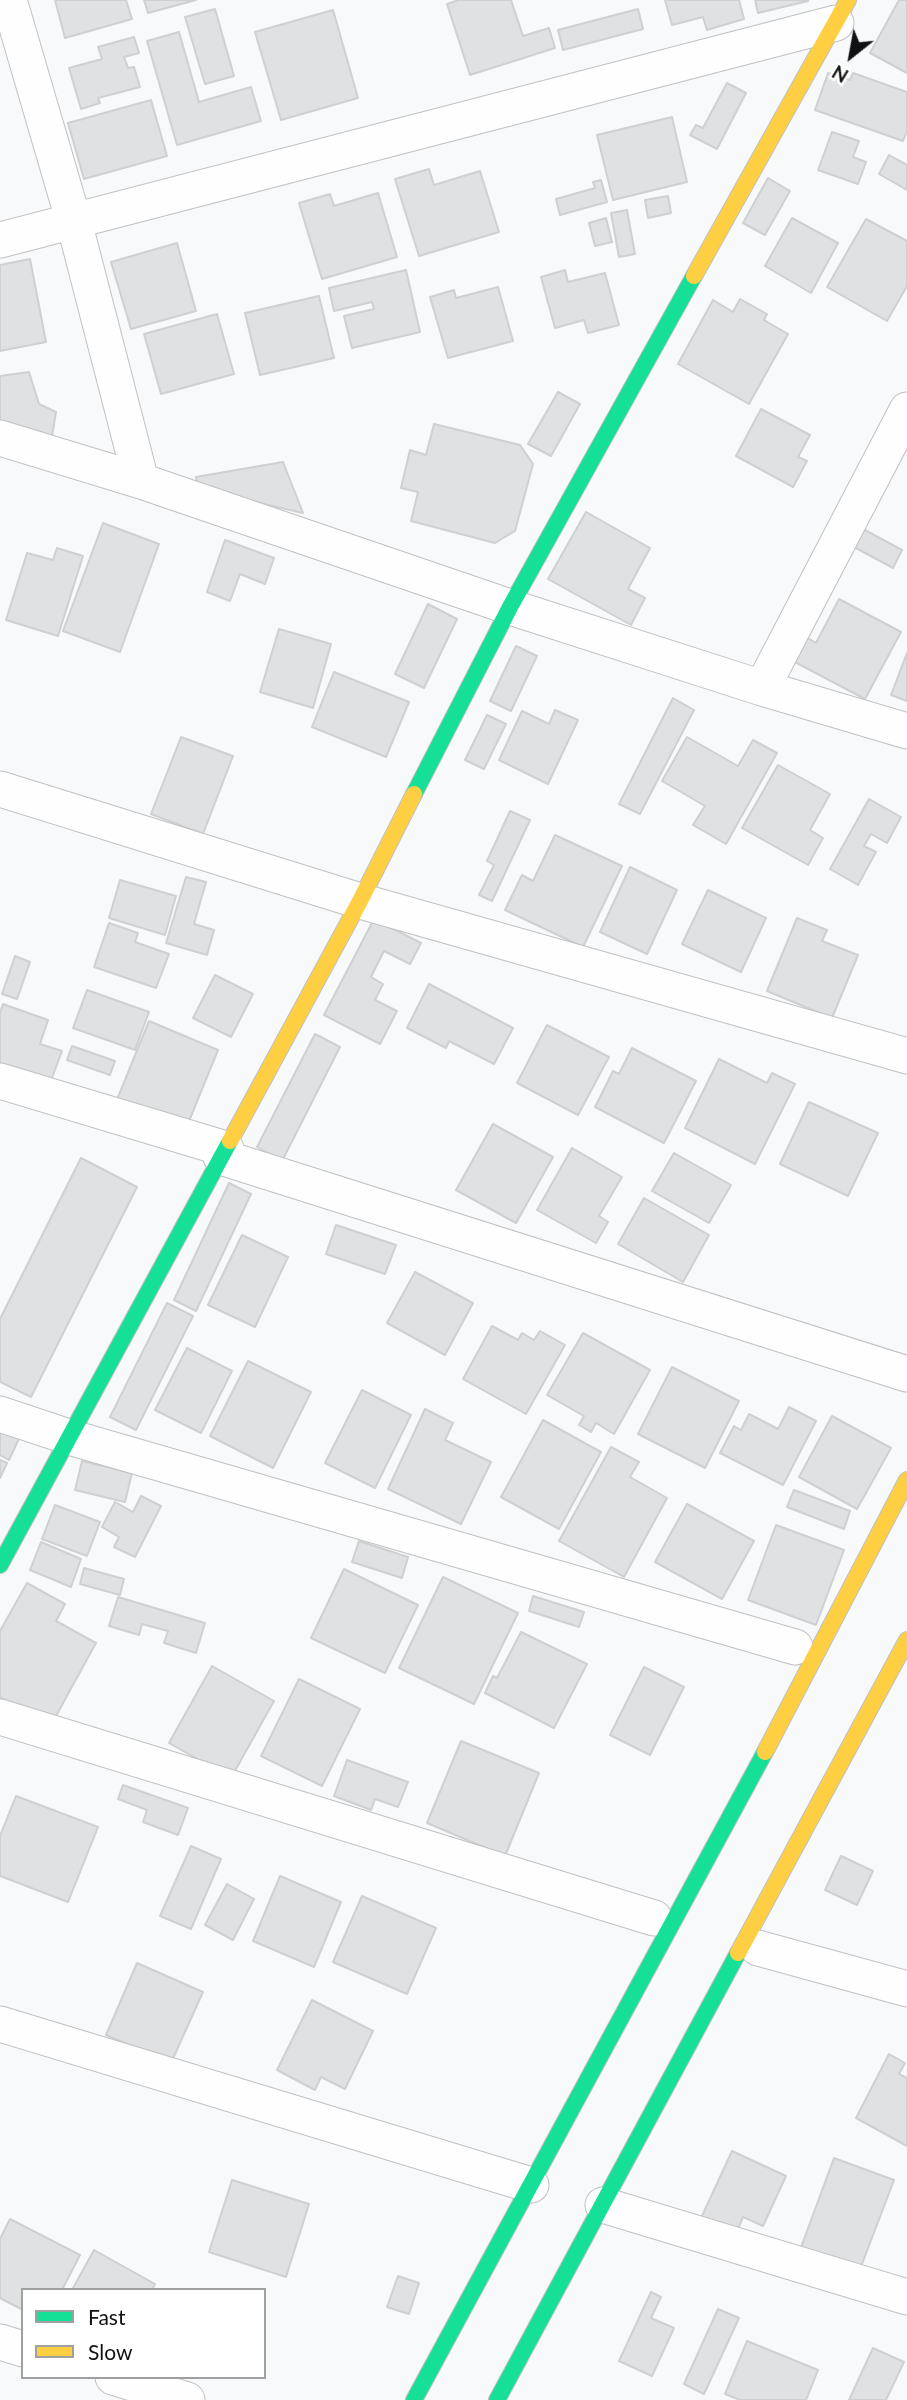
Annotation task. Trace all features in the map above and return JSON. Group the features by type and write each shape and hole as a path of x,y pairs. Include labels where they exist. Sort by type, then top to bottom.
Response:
{"main road":[{"path":"0,1564 360,901 510,607 842,11"},
{"path":"414,2400 804,1679 907,1480"},
{"path":"497,2400 907,1640"}],"street":[{"path":"9,0 74,222 141,481"},
{"path":"0,240 842,11"},
{"path":"762,688 907,410"},
{"path":"0,438 141,481 510,607 907,732"},
{"path":"0,789 360,901 907,1056"},
{"path":"0,1081 907,1374"},
{"path":"0,1414 69,1437 795,1647"},
{"path":"0,1717 654,1918"},
{"path":"758,1948 907,1989"},
{"path":"0,2024 531,2185"},
{"path":"603,2205 907,2297"},
{"path":"0,2342 21,2348"},
{"path":"119,2379 187,2400"}],"building":[{"path":"55,0 126,0 132,19 65,38"},
{"path":"144,0 196,0 148,13"},
{"path":"459,0 511,0 523,36 549,28 555,48 470,75 447,4"},
{"path":"665,0 739,0 744,19 707,30 703,17 672,25"},
{"path":"755,0 808,0 808,1 758,13"},
{"path":"899,0 907,0 907,73 870,53"},
{"path":"215,9 234,76 205,84 185,17"},
{"path":"638,9 643,29 563,50 558,30"},
{"path":"333,10 358,98 281,120 255,32"},
{"path":"179,32 199,102 251,87 261,121 177,145 147,41"},
{"path":"134,37 139,53 124,57 128,68 134,67 140,87 98,98 100,103 81,109 69,68 102,59 98,47"},
{"path":"828,73 850,80 853,73 907,92 907,131 903,141 815,110"},
{"path":"727,83 746,93 717,149 690,135 696,125 703,128"},
{"path":"151,100 167,156 84,179 68,123"},
{"path":"672,117 687,182 613,200 597,135"},
{"path":"832,132 859,141 853,157 866,162 858,184 818,170"},
{"path":"889,155 907,165 907,190 879,174"},
{"path":"429,169 434,185 480,171 499,232 419,256 395,179"},
{"path":"768,178 790,191 765,235 743,223"},
{"path":"601,180 607,202 560,215 556,199 595,188 593,182"},
{"path":"378,193 397,257 322,279 299,203 330,194 334,206"},
{"path":"668,196 671,213 648,218 645,200"},
{"path":"627,210 635,254 619,257 611,213"},
{"path":"606,218 612,242 595,246 589,223"},
{"path":"792,218 838,243 811,293 765,266"},
{"path":"866,219 907,241 907,286 887,321 827,287"},
{"path":"177,243 196,311 131,329 111,262"},
{"path":"30,259 46,342 0,351 0,265"},
{"path":"406,270 420,332 352,348 344,316 374,309 372,302 334,311 329,288"},
{"path":"565,270 568,282 605,273 619,325 588,333 584,320 555,328 541,277"},
{"path":"498,287 513,341 448,358 430,297 454,290 456,298"},
{"path":"319,296 334,358 260,375 245,313"},
{"path":"740,299 767,314 764,320 788,334 749,404 678,364 713,300 733,312"},
{"path":"217,314 234,374 161,394 144,334"},
{"path":"29,372 39,404 56,412 52,436 0,421 0,376"},
{"path":"558,392 580,404 551,456 528,444"},
{"path":"761,409 810,435 798,457 807,461 793,487 736,456"},
{"path":"434,424 520,445 533,464 515,531 495,543 411,521 418,492 401,488 410,450 426,455"},
{"path":"283,462 303,513 198,489 196,477"},
{"path":"586,512 650,548 628,589 645,598 631,625 548,579"},
{"path":"103,523 159,544 120,652 63,631"},
{"path":"863,529 902,550 893,568 854,547"},
{"path":"225,540 274,558 265,584 240,574 230,601 207,592"},
{"path":"57,548 83,556 58,636 6,620 27,553 53,560"},
{"path":"839,599 901,632 865,699 789,659 801,634 816,643"},
{"path":"428,604 457,619 424,688 395,674"},
{"path":"279,629 331,644 313,708 260,692"},
{"path":"516,646 537,656 511,711 490,701"},
{"path":"907,653 907,701 891,695"},
{"path":"334,672 409,702 386,757 312,727"},
{"path":"673,698 694,710 640,814 619,804"},
{"path":"555,710 578,720 548,784 499,760 522,711 549,724"},
{"path":"487,715 506,724 484,769 465,760"},
{"path":"181,737 233,756 203,834 151,814"},
{"path":"687,737 738,766 753,740 777,753 726,844 693,825 705,806 662,781"},
{"path":"778,765 830,794 810,830 823,838 808,865 742,828"},
{"path":"869,799 901,817 887,843 871,834 864,846 876,852 858,885 830,869"},
{"path":"510,811 530,820 492,901 479,895 494,865 487,861"},
{"path":"555,835 622,866 583,947 505,910 522,875 533,881"},
{"path":"630,867 677,890 647,954 600,932"},
{"path":"186,877 206,882 194,924 214,930 207,955 166,943"},
{"path":"120,880 176,896 165,935 109,918"},
{"path":"708,890 766,918 741,972 682,944"},
{"path":"797,918 827,930 822,941 858,955 832,1018 767,991"},
{"path":"374,919 421,943 410,964 384,951 371,977 383,984 375,1000 397,1011 380,1044 324,1015"},
{"path":"109,923 138,933 135,942 169,954 156,988 94,967"},
{"path":"15,956 30,962 17,999 2,994"},
{"path":"215,975 253,994 231,1037 193,1018"},
{"path":"429,984 513,1028 494,1064 449,1041 446,1048 407,1028"},
{"path":"87,990 149,1012 135,1050 73,1028"},
{"path":"3,1004 48,1020 40,1044 62,1051 49,1086 0,1069 0,1013"},
{"path":"149,1021 218,1050 185,1131 116,1102"},
{"path":"547,1025 609,1057 578,1115 517,1083"},
{"path":"315,1034 340,1047 282,1161 257,1147"},
{"path":"72,1046 115,1061 110,1075 67,1060"},
{"path":"632,1048 696,1081 664,1143 595,1107 613,1071 619,1074"},
{"path":"719,1059 767,1083 772,1073 795,1084 755,1164 685,1128"},
{"path":"809,1102 878,1133 848,1196 780,1164"},
{"path":"493,1124 553,1157 516,1223 456,1190"},
{"path":"572,1148 622,1177 599,1216 608,1222 596,1243 537,1210"},
{"path":"674,1153 731,1185 709,1223 652,1191"},
{"path":"81,1158 137,1187 31,1397 0,1382 0,1319"},
{"path":"229,1183 251,1194 196,1311 174,1300"},
{"path":"644,1198 709,1235 683,1282 618,1244"},
{"path":"336,1225 396,1245 385,1274 326,1254"},
{"path":"242,1235 288,1257 255,1327 208,1305"},
{"path":"415,1272 473,1303 445,1355 387,1323"},
{"path":"167,1303 193,1316 136,1430 110,1417"},
{"path":"492,1326 518,1340 522,1333 534,1340 540,1331 565,1345 526,1414 463,1379"},
{"path":"583,1333 650,1370 614,1434 596,1423 591,1432 579,1425 584,1416 547,1395"},
{"path":"187,1348 232,1371 201,1433 155,1410"},
{"path":"248,1361 311,1392 273,1468 210,1436"},
{"path":"672,1367 739,1401 705,1468 638,1434"},
{"path":"362,1390 411,1415 375,1488 325,1463"},
{"path":"789,1407 816,1421 783,1485 720,1453 734,1426 741,1430 749,1414 778,1429"},
{"path":"425,1409 453,1423 445,1440 491,1462 461,1524 388,1489"},
{"path":"832,1416 891,1448 857,1509 799,1477"},
{"path":"0,1420 23,1430 9,1460 0,1455"},
{"path":"543,1420 601,1452 559,1529 501,1497"},
{"path":"611,1447 639,1462 630,1477 667,1498 624,1577 559,1541"},
{"path":"0,1460 7,1463 0,1478"},
{"path":"82,1461 132,1473 125,1502 75,1490"},
{"path":"794,1490 850,1511 844,1529 787,1507"},
{"path":"141,1496 161,1506 135,1557 114,1547 119,1537 102,1527 115,1502 133,1512"},
{"path":"687,1504 754,1541 722,1599 655,1562"},
{"path":"55,1505 100,1522 87,1556 42,1539"},
{"path":"776,1525 844,1550 816,1625 748,1600"},
{"path":"359,1541 408,1557 402,1578 352,1562"},
{"path":"41,1542 81,1559 71,1587 30,1570"},
{"path":"84,1568 124,1579 120,1595 80,1584"},
{"path":"344,1569 418,1605 385,1673 311,1638"},
{"path":"443,1577 518,1613 474,1704 399,1668"},
{"path":"27,1583 65,1604 56,1621 96,1643 51,1725 0,1697 0,1631"},
{"path":"533,1596 584,1612 579,1627 529,1611"},
{"path":"118,1597 205,1623 196,1653 164,1643 168,1631 142,1624 139,1635 109,1626"},
{"path":"521,1632 587,1664 554,1728 485,1693 493,1676 497,1678"},
{"path":"212,1666 274,1701 231,1778 169,1743"},
{"path":"644,1667 684,1687 650,1755 610,1735"},
{"path":"299,1679 360,1709 322,1786 261,1756"},
{"path":"461,1741 539,1773 505,1856 427,1823"},
{"path":"347,1760 408,1782 398,1807 375,1799 371,1810 334,1796"},
{"path":"123,1785 188,1808 178,1835 143,1822 147,1810 118,1799"},
{"path":"16,1796 98,1827 68,1902 0,1876 0,1836"},
{"path":"191,1846 221,1859 191,1929 160,1916"},
{"path":"841,1856 873,1871 857,1905 825,1890"},
{"path":"280,1876 341,1902 314,1967 253,1941"},
{"path":"227,1884 254,1899 233,1940 205,1925"},
{"path":"362,1896 436,1928 407,1994 333,1962"},
{"path":"137,1963 203,1992 171,2063 106,2035"},
{"path":"312,2000 373,2031 345,2089 321,2077 315,2090 277,2070"},
{"path":"889,2054 905,2063 899,2074 907,2078 907,2146 856,2118"},
{"path":"732,2151 786,2176 763,2226 743,2217 736,2234 701,2218"},
{"path":"834,2158 894,2180 859,2272 800,2250"},
{"path":"232,2180 309,2204 286,2277 209,2252"},
{"path":"10,2219 80,2255 63,2288 21,2288 21,2309 0,2298 0,2239"},
{"path":"94,2250 155,2284 153,2288 73,2288"},
{"path":"398,2276 419,2283 409,2314 387,2307"},
{"path":"651,2292 661,2297 651,2318 674,2328 652,2376 619,2361"},
{"path":"718,2309 739,2318 704,2394 684,2384"},
{"path":"747,2341 818,2370 806,2400 740,2400 725,2394"},
{"path":"873,2348 904,2362 886,2400 849,2400"}],"traffic: fast":[{"path":"414,794 510,607 694,276"},
{"path":"0,1565 230,1141"},
{"path":"414,2400 765,1752"},
{"path":"497,2400 738,1953"}],"traffic: slow":[{"path":"694,276 848,0"},
{"path":"230,1141 360,901 414,794"},
{"path":"765,1752 907,1480"},
{"path":"738,1953 907,1640"}]}
